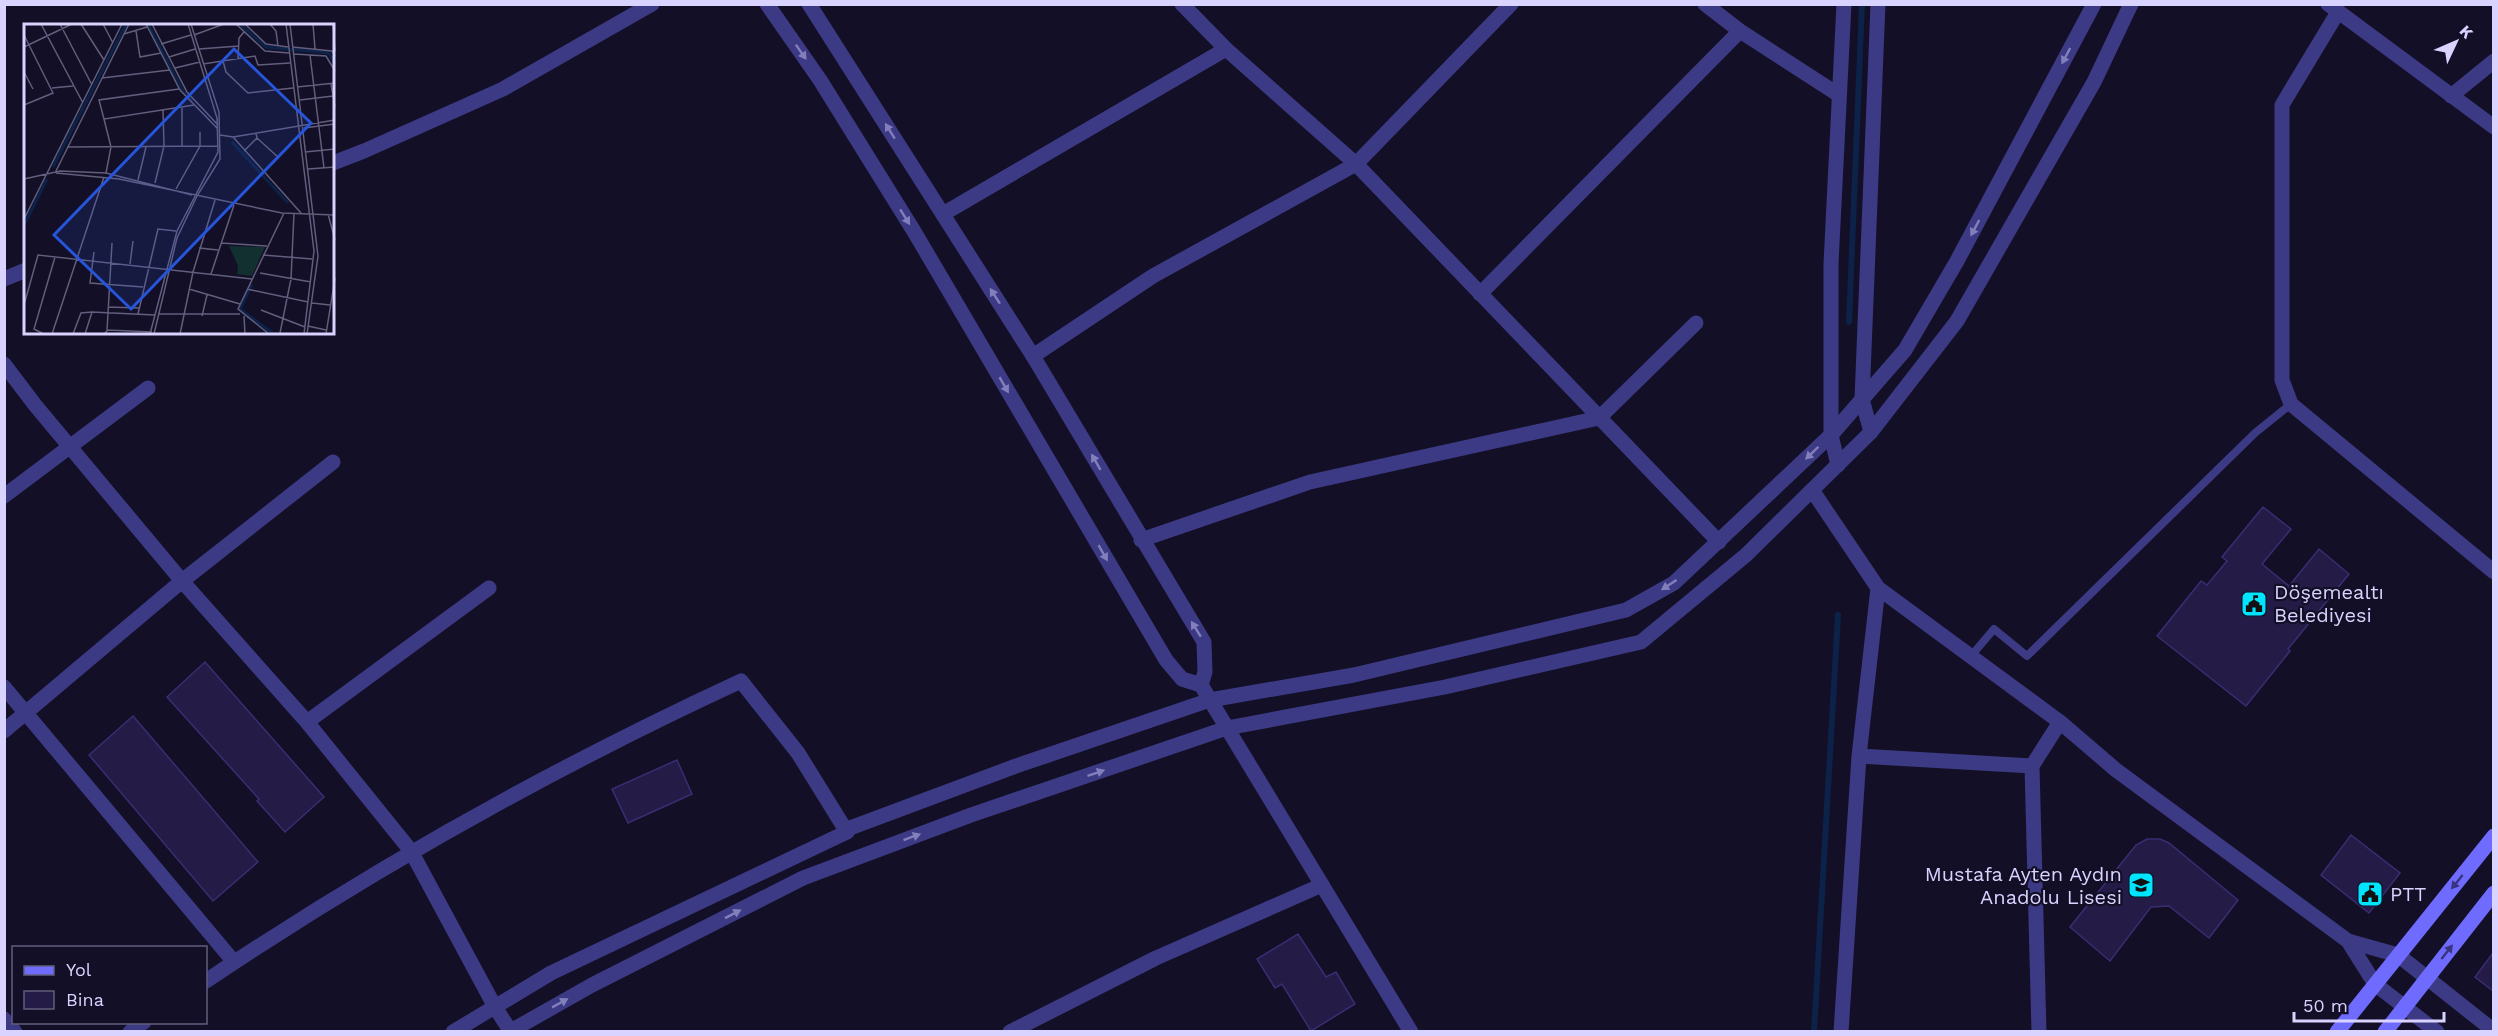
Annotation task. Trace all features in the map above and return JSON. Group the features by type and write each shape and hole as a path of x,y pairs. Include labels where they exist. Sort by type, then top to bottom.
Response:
{"main road":[{"path":"2337,1032 2493,836"},
{"path":"2385,1032 2493,894"}],"street":[{"path":"334,163 503,89 652,4"},
{"path":"767,4 820,80 915,233 1166,660 1182,679 1201,685 1411,1032"},
{"path":"809,4 1033,356 1204,642 1204,672 1201,685"},
{"path":"1182,4 1226,49 1356,164 1719,542"},
{"path":"1033,356 1153,276 1356,164 1511,4"},
{"path":"1705,4 1740,32 1839,95"},
{"path":"1838,465 1831,435 1830,264 1844,4"},
{"path":"1871,432 1862,399 1878,4"},
{"path":"453,1032 551,973 847,832 850,828 1016,766 1210,700 1354,675 1626,610 1674,583 1831,435 1905,350 1957,261 2094,4"},
{"path":"4,364 182,581 308,722 411,851 510,1031 592,985 803,878 971,815 1227,728 1445,687 1641,642 1746,555 1871,432 1957,321 2094,82 2131,4"},
{"path":"2493,127 2333,8 2282,105 2282,380 2290,404 2493,572"},
{"path":"1480,294 1740,32"},
{"path":"943,214 1226,49"},
{"path":"2451,96 2493,61"},
{"path":"4,279 24,271"},
{"path":"1141,540 1310,482 1599,418 1696,323"},
{"path":"4,496 148,388"},
{"path":"4,731 182,581 333,462"},
{"path":"1793,471 1812,490 1878,588 2060,722 2116,770 2348,941 2398,955 2428,976 2493,1031"},
{"path":"308,722 489,588"},
{"path":"1841,1032 1860,756 1878,588"},
{"path":"207,980 411,851 638,729 741,681 798,753 847,832"},
{"path":"4,687 234,962"},
{"path":"2039,1032 2032,766 2060,722"},
{"path":"1860,756 2032,766"},
{"path":"1010,1032 1156,958 1322,885"},
{"path":"2348,941 2375,984 2437,1032"},
{"path":"4,1019 15,1032"}],"lane":[{"path":"1971,657 1994,629 2028,656 2255,433 2290,404"}],"building":[{"name":"Döşemealtı Belediyesi","path":"2263,507 2291,529 2262,564 2289,586 2319,549 2349,574 2288,649 2290,651 2246,706 2157,636 2201,581 2207,585 2227,561 2222,557"},
{"path":"205,662 324,797 285,832 257,801 259,799 167,697"},
{"path":"133,716 258,862 213,901 89,755"},
{"path":"677,760 692,794 628,823 612,789"},
{"path":"2351,835 2400,873 2369,913 2321,875"},
{"path":"2147,839 2160,839 2169,843 2238,900 2209,938 2169,906 2151,907 2110,961 2070,927 2136,845"},
{"path":"1298,934 1326,977 1336,972 1355,1004 1311,1031 1282,984 1275,988 1257,959"},
{"path":"2493,953 2493,991 2475,977"}],"waterway":[{"path":"1849,322 1862,4"},
{"path":"1814,1032 1838,615"}],"place":[{"name":"Döşemealtı Belediyesi","path":"2254,604"},
{"name":"Mustafa Ayten Aydın Anadolu Lisesi","path":"2141,885"},
{"name":"PTT","path":"2370,894"}]}
